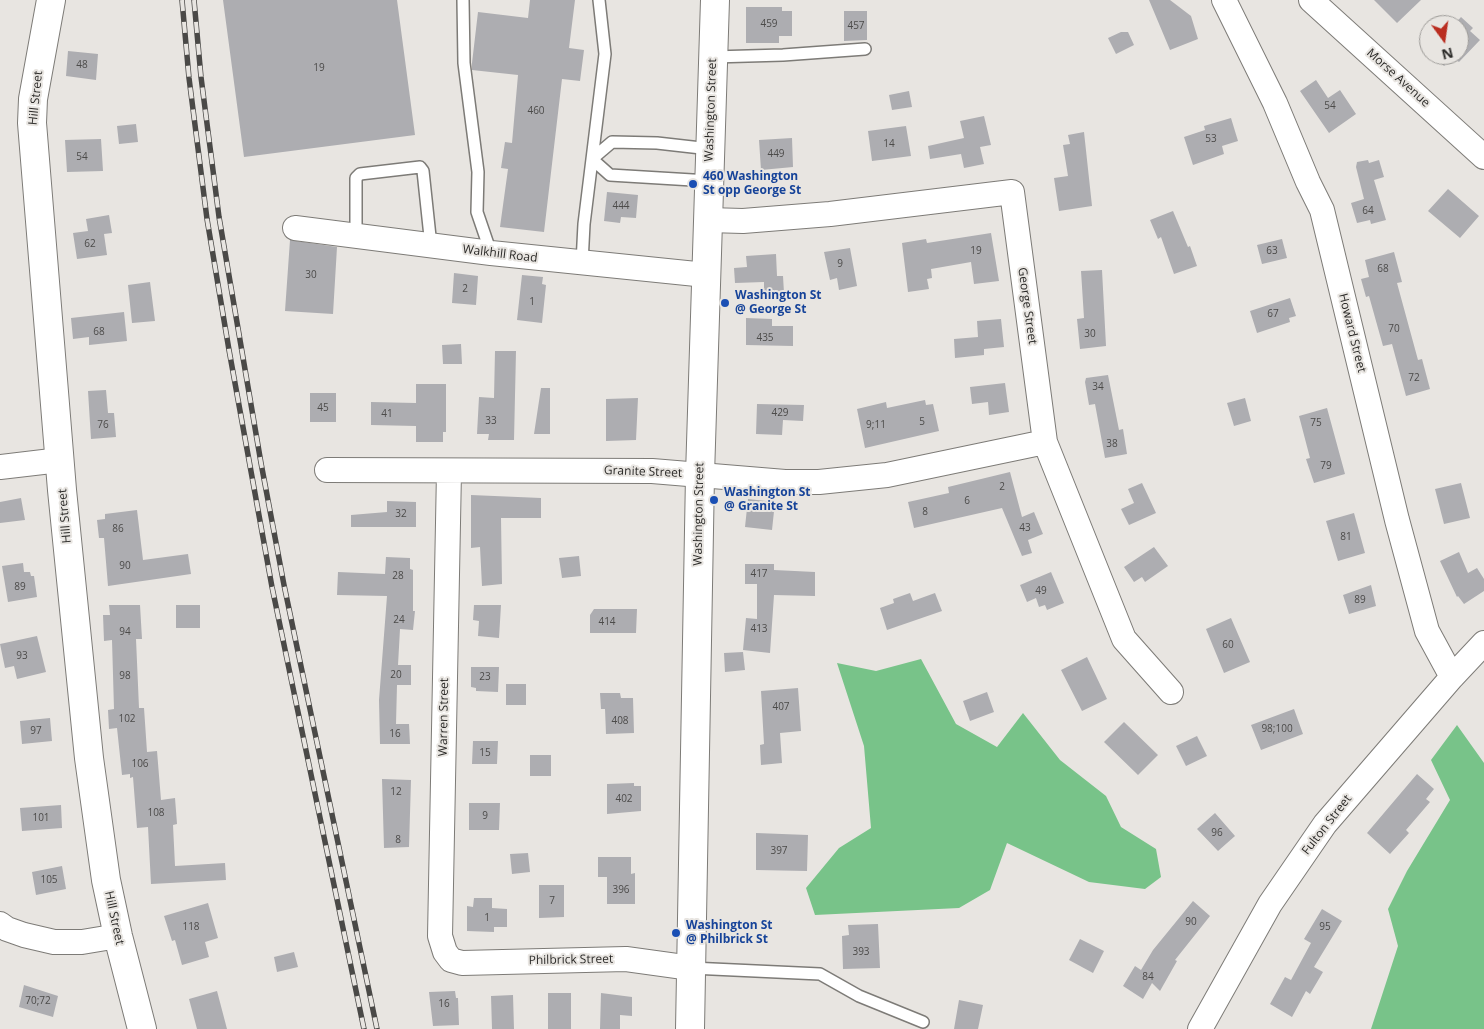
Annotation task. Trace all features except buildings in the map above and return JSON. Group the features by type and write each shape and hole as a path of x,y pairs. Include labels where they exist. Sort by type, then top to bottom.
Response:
{"main road":[{"name":"Hill Street","path":"51,0 33,99 32,124 60,460 89,758 106,880 142,1029"},
{"name":"Washington Street","path":"690,1029 700,475 715,0"}],"street":[{"name":"Howard Street","path":"1224,0 1275,103 1308,182 1322,210 1397,520 1427,631 1452,677"},
{"name":"Morse Avenue","path":"1311,0 1484,157"},
{"name":"George Street","path":"708,220 743,221 830,214 1012,192 1045,442 1124,639 1171,692"},
{"name":"Walkhill Road","path":"294,228 491,253 706,275"},
{"name":"Granite Street","path":"327,470 652,471 785,482 850,480 887,475 1045,442"},
{"path":"0,467 60,460"},
{"name":"Warren Street","path":"449,471 440,936 451,960"},
{"name":"Fulton Street","path":"1200,1029 1270,904 1325,824 1452,677 1484,643"},
{"path":"0,924 7,929 24,935 54,942 82,942 118,936"},
{"name":"Philbrick Street","path":"451,960 462,963 626,958 691,968"}],"lane":[{"path":"463,0 464,63 478,172 477,212 491,253"},
{"path":"582,263 605,54 599,0"},
{"path":"713,57 783,55 865,49"},
{"path":"592,159 612,142 656,143 710,149"},
{"path":"592,159 610,175 709,181"},
{"path":"356,236 356,178 360,174 420,167 423,171 431,246"},
{"path":"691,968 820,974 859,996 923,1022"}],"green space":[{"path":"921,659 956,724 997,747 1023,713 1060,760 1106,796 1121,827 1156,849 1161,877 1145,889 1089,882 1007,843 990,890 959,908 815,915 806,888 839,848 871,828 864,746 837,663 876,671"},
{"path":"1457,725 1484,763 1484,1029 1371,1029 1398,946 1388,909 1407,871 1450,800 1431,760"}],"railway":[{"path":"182,0 189,78 207,219 229,350 272,587 364,1029"},
{"path":"194,0 201,77 219,217 261,463 284,585 377,1029"}],"place":[{"name":"460 Washington St opp George St","path":"693,184"},
{"name":"Washington St @ George St","path":"725,303"},
{"name":"Washington St @ Granite St","path":"714,500"},
{"name":"Washington St @ Philbrick St","path":"676,933"}]}
